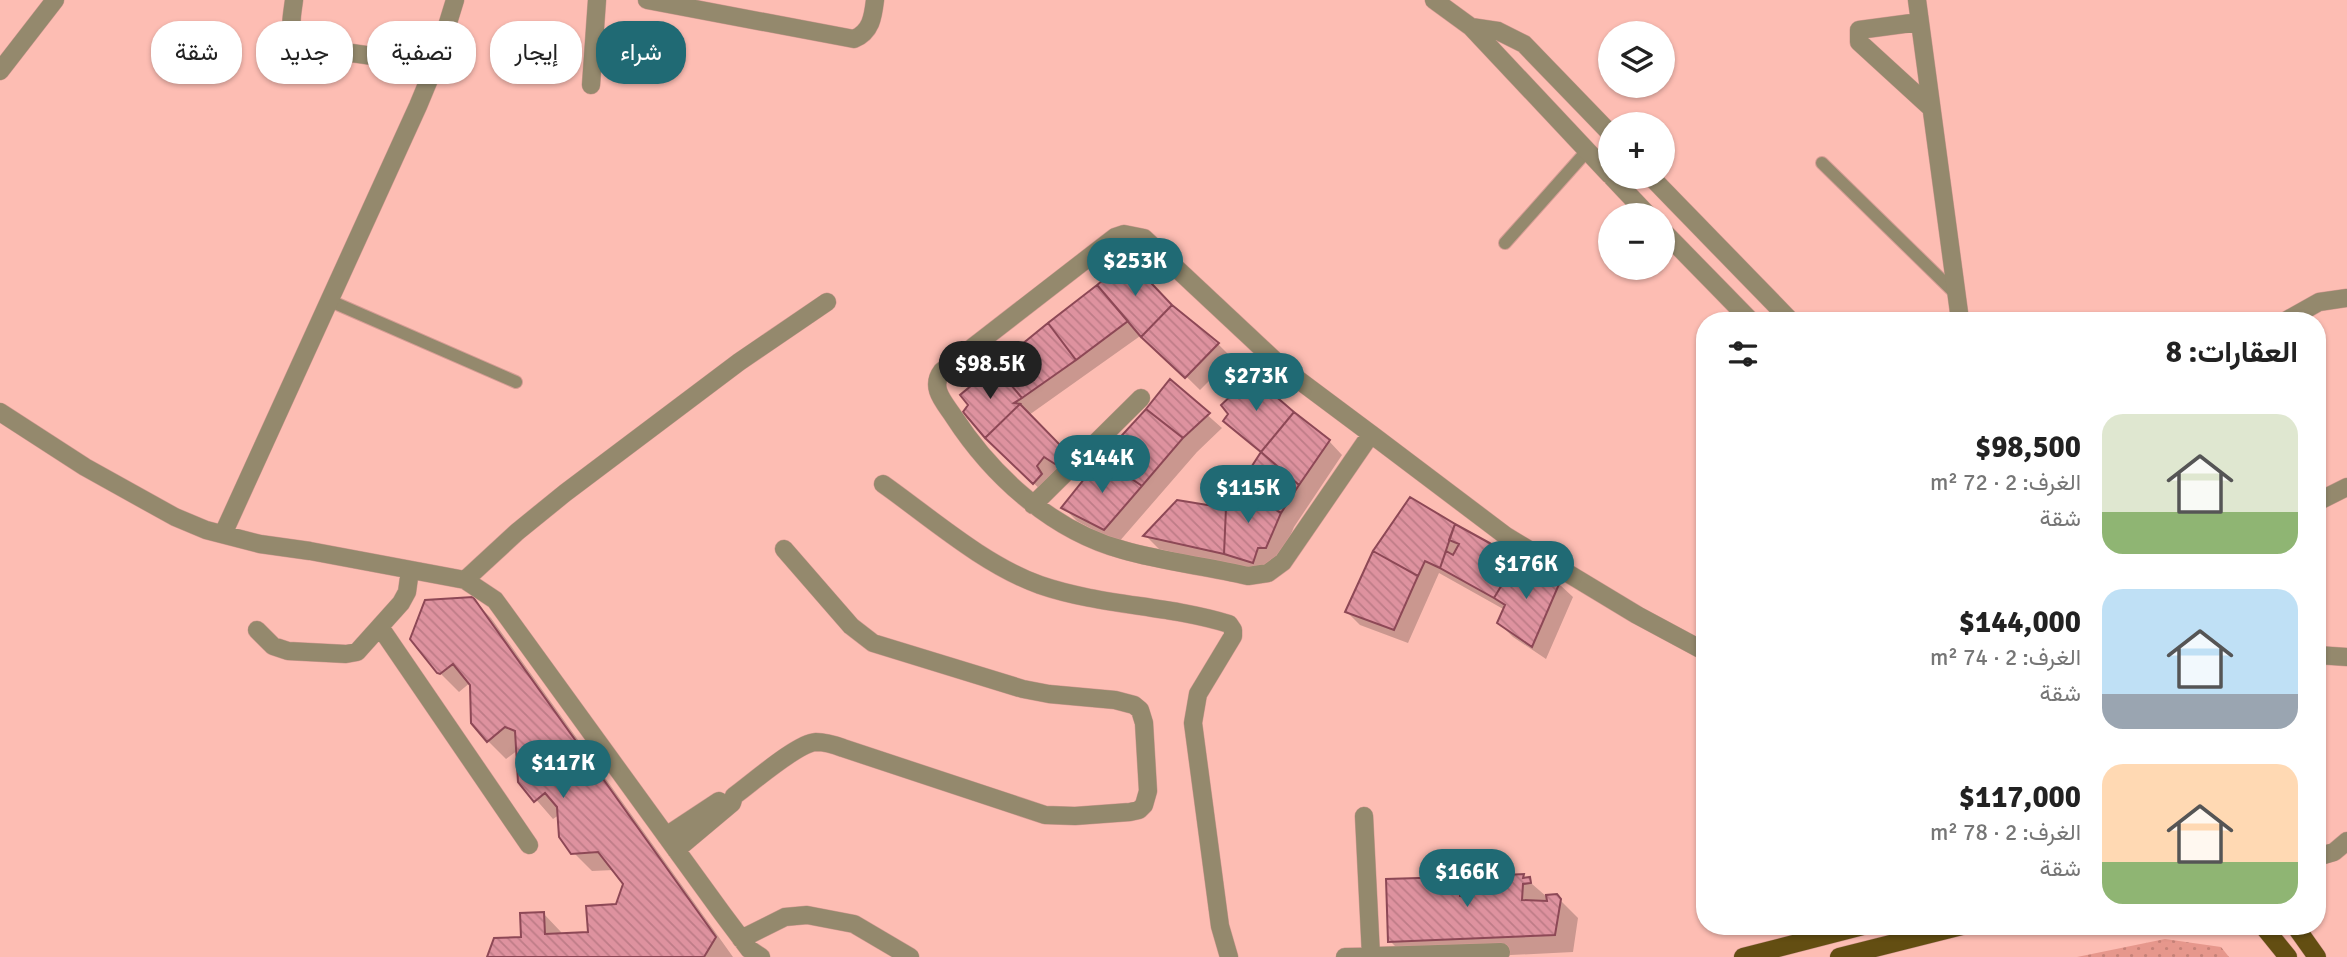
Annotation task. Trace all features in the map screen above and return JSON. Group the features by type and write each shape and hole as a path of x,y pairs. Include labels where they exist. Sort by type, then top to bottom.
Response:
{"main road":[{"path":"1742,957 1828,935"},
{"path":"1839,957 1926,935"},
{"path":"2270,935 2288,957"},
{"path":"2301,935 2317,957"}],"street":[{"path":"0,71 55,0"},
{"path":"293,0 291,29 298,41 310,47 367,55"},
{"path":"449,21 455,0"},
{"path":"591,85 597,0"},
{"path":"647,0 854,39 863,35 872,20 875,0"},
{"path":"1434,0 1471,27 1598,162"},
{"path":"1917,0 1959,312"},
{"path":"1919,22 1859,30 1858,35 1859,42 1930,107"},
{"path":"1471,27 1498,31 1524,44 1598,121"},
{"path":"223,534 426,84"},
{"path":"1568,131 1591,114"},
{"path":"1623,189 1637,203"},
{"path":"1663,189 1782,312"},
{"path":"1371,434 1283,562 1258,576 1248,576 1121,550 1089,538 1033,505 1006,480 960,427 938,392 937,380 947,367 1115,237 1124,234 1144,238 1284,369 1371,434 1506,536 1637,615 1696,647"},
{"path":"1675,243 1741,312"},
{"path":"2301,312 2319,302 2347,298"},
{"path":"465,580 565,493 739,362 827,302"},
{"path":"1033,505 1141,398"},
{"path":"0,412 85,467 175,517 205,530 260,544 465,580 495,600 741,939 761,957"},
{"path":"883,484 1011,573 1042,585 1084,596 1229,624 1233,636 1198,694 1193,723 1220,926 1229,957"},
{"path":"2326,498 2347,487"},
{"path":"671,843 727,796 734,796 795,751 806,744 816,742 843,748 1045,815 1130,812 1139,810 1147,799 1144,723 1140,710 1134,705 1023,689 873,643 850,626 784,549"},
{"path":"257,630 273,646 288,651 346,654 357,652 401,603 407,592 410,570"},
{"path":"380,626 529,845"},
{"path":"2326,656 2347,657"},
{"path":"1364,816 1371,956"},
{"path":"2326,854 2334,852 2347,841"},
{"path":"741,939 785,916 807,915 855,924 910,957"},
{"path":"1345,957 1501,951"}],"lane":[{"path":"1505,243 1587,151"},
{"path":"1822,163 1956,294"},
{"path":"328,300 516,382"}],"shaded area":[{"path":"2165,939 2221,947 2229,957 2077,957"}],"building":[{"path":"1121,265 1127,272 1134,265 1172,305 1141,337 1097,285"},
{"path":"1097,285 1128,321 1076,360 1048,323"},
{"path":"1172,305 1219,343 1185,378 1141,337"},
{"path":"1048,323 1076,360 1022,398 995,366"},
{"path":"995,366 1022,398 1014,403 1020,404 985,438 963,412 968,405 960,395"},
{"path":"1252,376 1294,412 1261,452 1223,421 1228,414 1221,405"},
{"path":"1170,379 1210,413 1183,438 1146,409"},
{"path":"1020,404 1065,450 1055,464 1044,457 1037,466 1042,474 1033,484 985,438"},
{"path":"1146,409 1183,438 1142,486 1101,458"},
{"path":"1294,412 1330,440 1299,485 1261,452"},
{"path":"1261,452 1299,485 1281,513 1239,486"},
{"path":"1101,458 1142,486 1104,530 1061,508"},
{"path":"1239,486 1281,513 1266,548 1258,548 1253,563 1224,554 1226,508"},
{"path":"1410,497 1455,524 1440,568 1425,561 1418,576 1373,551"},
{"path":"1177,500 1226,508 1224,554 1143,536"},
{"path":"1455,524 1515,557 1507,572 1498,568 1494,579 1503,583 1494,598 1440,568 1446,551 1453,555 1459,544 1449,540"},
{"path":"1373,551 1418,576 1394,630 1345,612"},
{"path":"1515,557 1560,582 1532,647 1497,623 1505,605 1494,598 1503,583 1511,586 1515,578 1507,572"},
{"path":"473,597 716,937 704,957 487,957 494,938 521,937 520,913 544,912 545,934 588,932 586,906 616,904 623,884 598,852 571,854 559,837 557,807 545,793 534,802 518,782 515,731 505,727 487,742 471,723 470,685 453,664 440,674 437,673 410,639 425,600"},
{"path":"1524,874 1523,878 1530,877 1531,883 1523,884 1522,900 1547,901 1546,895 1557,894 1561,899 1555,935 1388,942 1386,879 1452,877 1452,881 1460,881 1460,896 1464,897 1462,877"}]}
